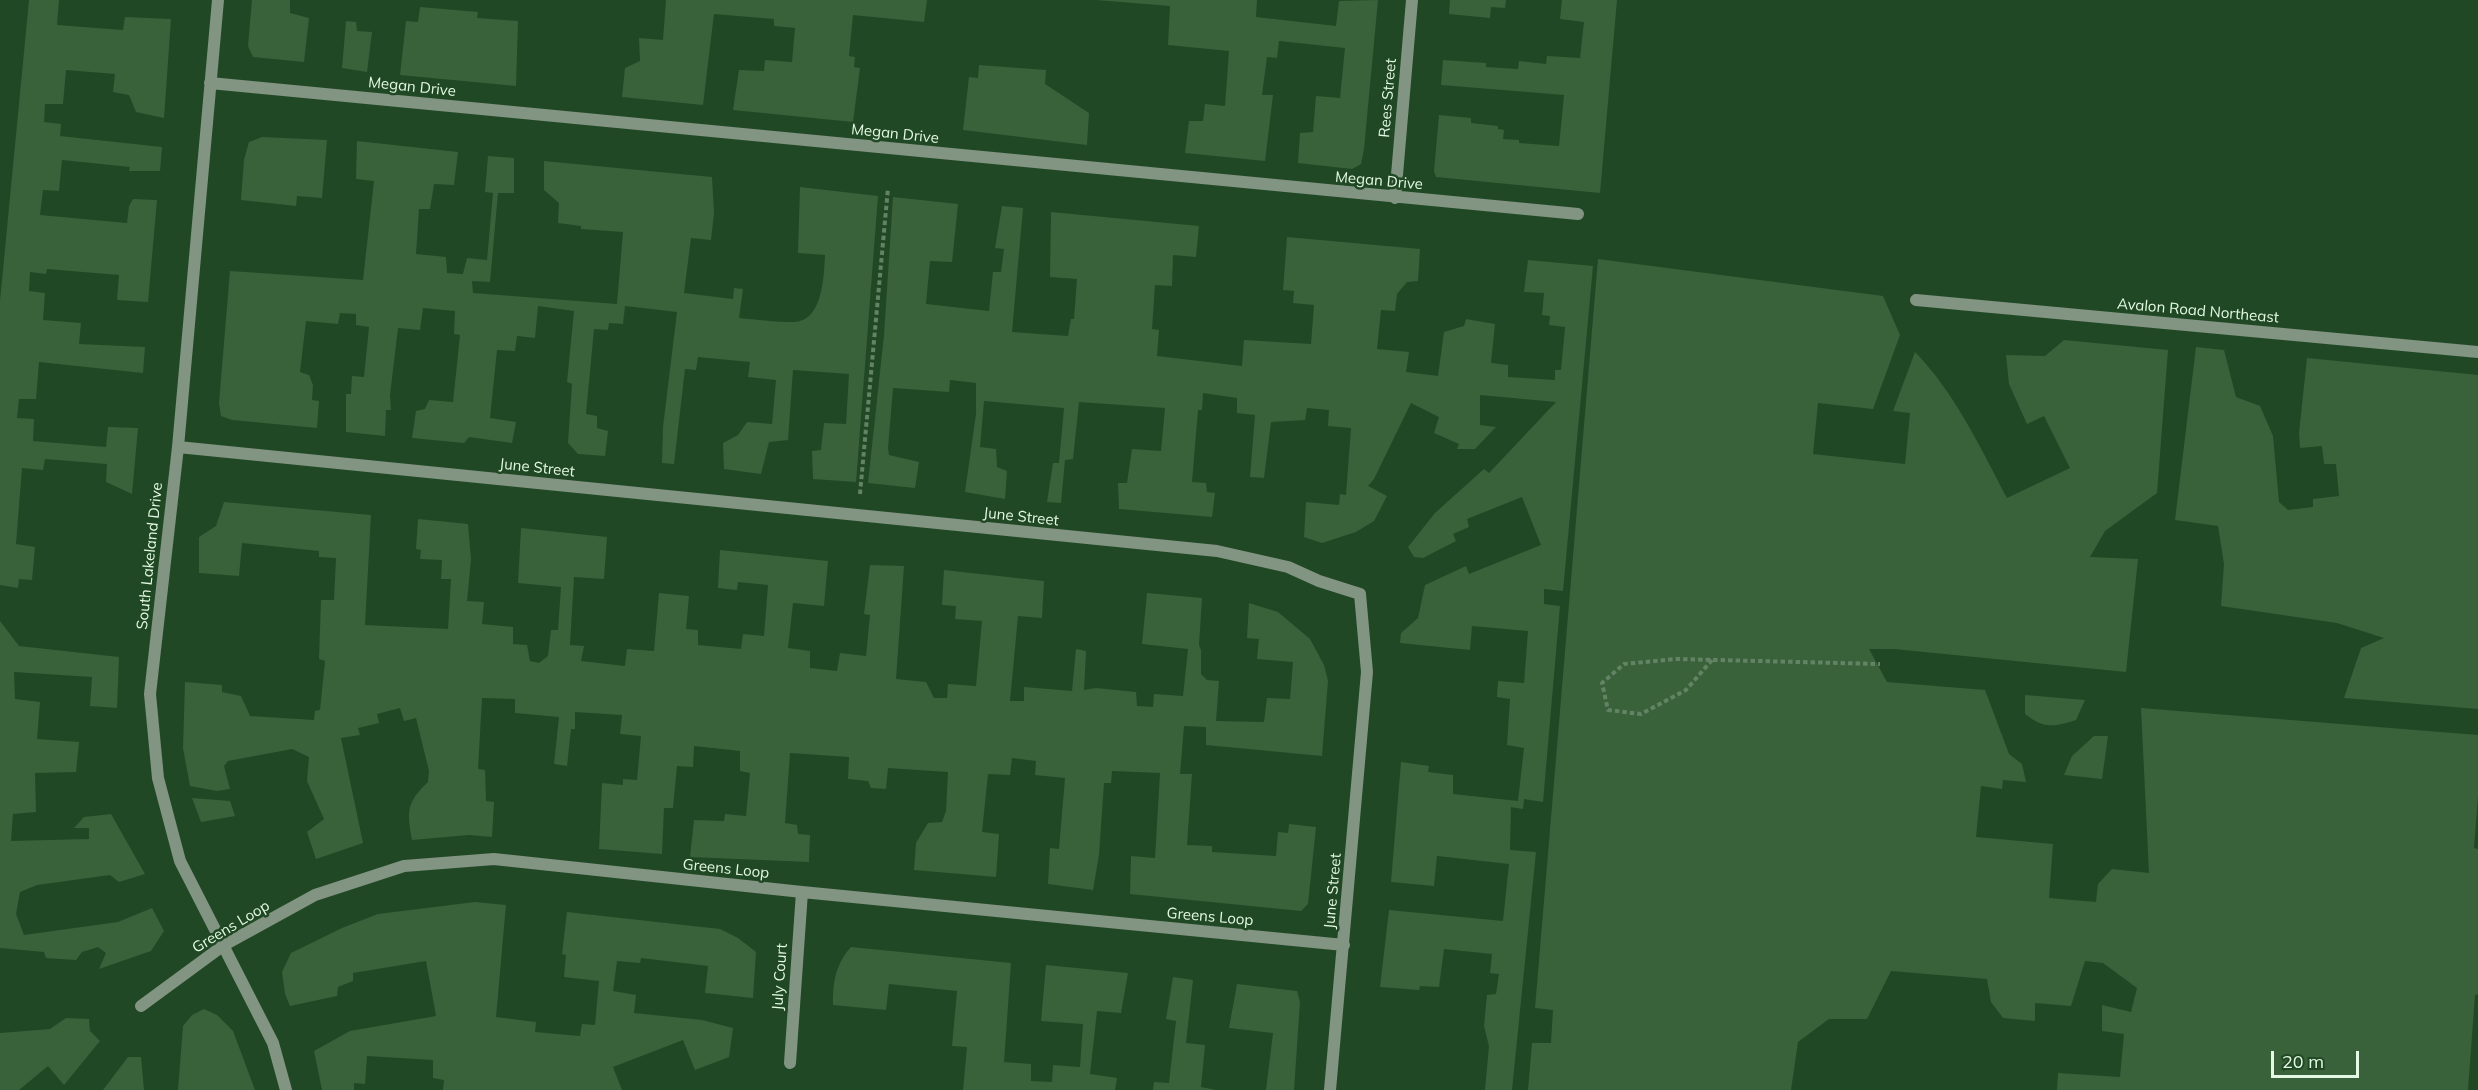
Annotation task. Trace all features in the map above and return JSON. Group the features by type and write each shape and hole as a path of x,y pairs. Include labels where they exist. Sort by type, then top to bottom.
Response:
{"street":[{"name":"South Lakeland Drive","path":"218,0 178,447 150,694 158,778 177,851 273,1043 286,1090"},
{"name":"Rees Street","path":"1395,198 1412,0"},
{"name":"Megan Drive","path":"210,83 1578,214"},
{"name":"Avalon Road Northeast","path":"1916,300 2478,352"},
{"name":"June Street","path":"178,447 1216,552 1288,567 1319,581 1359,594 1367,672 1330,1090"},
{"name":"Greens Loop","path":"141,1006 224,945 315,896 404,866 494,859 802,892 1344,945"},
{"name":"July Court","path":"790,1063 802,892"}],"path":[{"path":"858,516 888,188"},
{"path":"1712,660 1686,690 1641,714 1608,710 1602,683 1624,664 1676,659 1880,664"}],"green space":[{"path":"29,0 59,0 57,25 123,30 125,17 171,19 164,118 136,112 129,95 113,92 115,74 66,70 63,104 45,104 44,122 61,124 60,136 162,147 160,171 129,171 130,167 62,160 59,191 43,190 40,215 127,223 129,206 133,199 157,200 148,302 117,300 119,275 47,269 46,274 30,272 29,291 45,293 43,320 81,323 79,344 145,347 143,373 39,362 36,399 19,399 17,418 34,419 33,441 106,447 108,427 138,428 132,494 106,482 107,464 45,459 43,470 22,468 16,544 35,547 32,580 19,579 18,588 0,585 0,301"},
{"path":"252,0 290,0 290,13 309,18 304,62 253,57 248,46"},
{"path":"666,0 927,0 924,22 853,15 849,56 855,57 854,67 860,68 853,122 733,110 739,70 764,71 765,60 792,62 795,28 774,26 774,19 714,14 703,105 622,97 625,68 640,61 639,38 663,40"},
{"path":"1096,0 1257,0 1256,17 1336,26 1339,1 1378,0 1361,164 1352,169 1298,163 1300,133 1313,132 1316,96 1340,98 1345,48 1279,41 1277,58 1267,57 1262,95 1273,95 1265,161 1185,153 1189,121 1203,121 1205,104 1225,106 1229,51 1168,45 1170,6"},
{"path":"1450,0 1506,0 1505,8 1491,7 1490,18 1449,14"},
{"path":"1562,0 1617,0 1600,193 1436,177 1434,171 1439,115 1471,118 1471,123 1498,126 1498,129 1504,130 1503,139 1519,140 1519,143 1559,146 1564,95 1441,85 1443,60 1486,63 1486,67 1518,69 1519,61 1546,64 1547,56 1580,58 1584,22 1560,19"},
{"path":"420,7 478,12 477,18 518,21 516,86 400,75 406,21 418,22"},
{"path":"346,21 356,22 357,31 372,32 367,72 342,68"},
{"path":"979,65 1046,70 1045,84 1089,113 1087,145 963,130 969,77 978,78"},
{"path":"262,137 327,140 322,198 297,196 296,206 241,200 244,160 249,142"},
{"path":"357,141 458,152 454,185 434,184 430,209 419,209 416,254 446,257 447,273 463,274 467,258 487,260 493,193 485,192 488,156 514,158 514,193 498,193 490,282 472,281 473,293 617,304 623,232 581,229 581,226 558,223 559,203 544,190 544,161 712,177 714,213 711,240 691,238 684,293 733,299 734,288 743,289 739,318 780,322 800,321 808,317 818,302 823,283 825,255 798,253 800,187 878,196 856,482 813,479 812,451 821,450 824,423 846,424 849,374 793,370 788,440 769,442 761,474 724,469 723,443 738,435 747,422 772,424 776,380 748,377 750,362 698,357 696,370 685,369 674,464 662,463 663,427 677,312 625,306 623,324 609,323 608,330 594,329 586,414 597,416 597,428 608,431 605,456 578,454 568,443 572,384 567,382 574,311 538,306 535,338 517,336 515,351 497,350 490,418 516,422 512,443 469,437 464,443 412,438 416,411 425,409 429,400 453,402 460,335 454,334 455,311 423,308 420,330 398,328 390,395 391,410 386,410 385,436 346,432 346,394 351,394 352,376 364,377 369,327 356,325 356,314 340,313 338,324 306,321 300,372 309,375 313,385 312,400 319,401 317,428 232,420 221,416 219,403 230,271 363,280 374,181 356,179"},
{"path":"893,197 958,204 952,262 930,261 926,304 989,311 993,272 1001,272 1004,249 995,248 1002,206 1023,208 1012,332 1068,336 1071,319 1074,319 1077,279 1050,277 1051,212 1199,226 1196,257 1173,255 1172,286 1155,285 1152,329 1159,330 1157,356 1242,366 1244,340 1311,344 1314,305 1293,303 1294,291 1283,290 1287,237 1420,249 1418,281 1407,282 1397,294 1395,311 1381,310 1377,349 1409,352 1406,372 1438,376 1444,332 1464,326 1466,319 1495,324 1491,363 1508,365 1508,377 1555,380 1555,370 1561,370 1565,327 1549,325 1550,316 1542,315 1544,293 1524,292 1528,260 1593,266 1563,591 1544,589 1544,604 1560,606 1543,802 1524,799 1523,809 1511,807 1510,850 1536,852 1512,1090 1485,1090 1489,1046 1484,1026 1487,995 1496,994 1499,974 1490,973 1492,954 1444,949 1439,987 1420,986 1419,990 1380,987 1389,910 1503,921 1509,864 1437,856 1434,886 1391,882 1401,762 1429,766 1428,772 1453,775 1453,794 1518,801 1524,748 1507,745 1510,699 1497,697 1498,681 1524,683 1528,631 1472,626 1470,650 1400,643 1401,633 1418,618 1425,585 1466,566 1469,574 1541,545 1522,497 1467,519 1469,527 1453,534 1456,541 1423,558 1414,557 1408,547 1435,513 1484,469 1489,473 1556,402 1480,395 1480,425 1496,427 1475,449 1457,449 1459,444 1434,433 1439,417 1411,403 1374,479 1368,486 1387,496 1374,521 1356,532 1322,543 1304,537 1306,502 1339,505 1340,494 1346,495 1351,428 1328,426 1329,410 1307,408 1305,420 1271,422 1264,478 1250,477 1255,415 1237,413 1237,398 1203,393 1202,410 1198,410 1192,482 1206,483 1207,492 1215,493 1212,517 1119,509 1118,483 1127,483 1132,449 1161,451 1165,408 1079,402 1073,459 1065,460 1061,503 1047,502 1053,463 1059,463 1064,408 984,401 980,447 996,449 997,467 1007,471 1005,499 965,492 976,414 976,383 950,380 949,392 893,388 889,455 919,462 915,488 868,483 884,335"},
{"path":"1598,259 1883,296 1900,335 1873,409 1818,403 1813,454 1905,464 1910,413 1893,411 1915,352 1955,403 2007,498 2070,468 2044,416 2027,424 2009,384 2006,355 2045,356 2064,340 2168,350 2157,493 2105,531 2090,557 2138,559 2126,672 1894,649 1869,649 1887,682 1985,690 2009,754 2022,764 2026,782 2003,780 2002,789 1981,786 1976,837 2053,844 2049,898 2096,902 2098,884 2112,869 2149,873 2141,708 2478,735 2478,796 2474,848 2478,849 2478,994 2475,995 2468,1090 2057,1090 2058,1073 2120,1077 2124,1034 2102,1031 2102,1005 2131,1012 2137,988 2103,963 2085,961 2071,1006 2035,1003 2035,1021 2003,1018 1991,1002 1987,979 1891,971 1867,1019 1829,1019 1798,1042 1791,1090 1528,1090 1532,1043 1551,1043 1553,1010 1535,1008"},
{"path":"2196,347 2224,350 2236,397 2260,406 2273,436 2279,502 2288,510 2313,507 2313,499 2339,496 2336,464 2324,464 2322,446 2300,448 2299,433 2307,358 2478,375 2478,709 2344,698 2361,648 2384,638 2337,623 2221,606 2224,564 2218,526 2175,520"},
{"path":"224,502 371,515 365,625 448,629 451,579 441,579 442,560 420,559 421,550 416,549 418,519 468,524 471,560 467,601 484,602 482,624 513,627 513,644 527,645 530,661 539,663 548,656 551,630 558,630 561,587 518,583 521,528 607,537 604,579 574,577 570,645 584,646 581,661 625,666 627,649 654,651 659,593 689,596 686,629 698,630 698,645 741,649 743,634 764,636 768,585 738,582 737,590 718,588 720,550 828,561 824,606 793,603 788,648 810,651 810,668 837,671 840,653 866,656 870,615 864,614 870,565 904,566 896,679 926,682 934,698 947,698 948,684 976,686 982,621 955,619 956,606 942,605 944,570 1044,581 1042,618 1018,616 1010,701 1024,701 1024,687 1072,691 1076,649 1086,651 1084,690 1096,688 1136,692 1137,706 1153,707 1154,694 1183,696 1188,649 1142,644 1147,593 1202,598 1199,645 1201,674 1207,680 1219,681 1216,721 1264,722 1267,698 1290,699 1293,662 1257,659 1259,639 1247,638 1249,603 1278,612 1310,639 1324,665 1328,681 1322,756 1206,745 1206,727 1184,726 1180,774 1192,774 1187,845 1212,846 1212,852 1276,856 1278,832 1288,833 1289,824 1316,827 1308,904 1301,911 1130,894 1131,856 1155,858 1160,773 1112,771 1111,783 1104,783 1099,855 1093,890 1048,884 1050,848 1059,849 1065,778 1035,775 1036,761 1012,758 1010,775 988,774 982,832 999,834 996,877 914,870 916,843 928,823 942,822 946,811 948,772 888,768 886,789 871,788 868,781 848,779 849,757 790,753 785,823 797,825 798,834 810,835 809,862 690,857 694,820 724,821 725,814 746,816 750,773 740,771 740,751 694,746 693,767 677,766 673,808 664,808 662,854 599,849 602,783 623,785 623,779 637,780 641,736 620,734 622,715 575,712 575,729 571,729 567,766 554,764 559,717 515,713 515,699 482,698 478,769 485,770 486,801 494,802 492,837 469,835 412,840 409,822 410,808 416,796 428,782 429,771 416,718 404,721 400,708 377,714 379,723 358,728 360,735 341,738 363,843 316,859 307,832 324,819 307,781 309,757 292,749 228,761 224,766 230,789 217,791 190,786 183,748 185,682 222,685 222,692 241,696 250,716 314,720 315,711 320,710 325,661 319,659 321,600 334,600 336,558 319,557 319,551 242,543 239,576 199,573 199,537 216,526"},
{"path":"0,621 19,646 119,657 117,708 90,706 92,677 14,672 15,699 40,702 37,739 79,742 76,772 35,773 36,812 13,814 11,841 89,839 89,828 74,828 84,817 111,814 145,874 119,882 110,875 37,885 20,892 16,914 24,935 118,922 152,908 164,931 151,951 99,969 106,953 98,947 82,952 76,960 46,958 44,952 0,948"},
{"path":"2025,695 2085,700 2076,720 2049,725 2038,722 2025,714"},
{"path":"2094,736 2108,736 2102,779 2064,775 2072,756"},
{"path":"192,798 230,801 235,816 201,822"},
{"path":"475,902 506,905 496,1017 536,1022 535,1032 580,1036 582,1024 595,1025 599,981 564,977 566,955 562,954 567,912 720,929 738,938 756,952 753,998 705,993 708,966 641,958 640,963 617,961 613,991 636,995 634,1013 702,1020 733,1028 729,1057 695,1070 683,1040 613,1067 622,1090 443,1090 444,1080 433,1078 433,1060 367,1056 365,1084 354,1083 354,1090 322,1090 314,1051 350,1031 436,1016 426,961 353,973 353,981 338,987 337,996 290,1006 285,994 282,972 291,953 342,928 378,914"},
{"path":"851,947 1011,963 1004,1062 1031,1064 1031,1081 1052,1082 1053,1065 1080,1067 1083,1024 1041,1021 1046,965 1128,973 1121,1013 1097,1011 1090,1074 1117,1078 1115,1090 963,1090 967,1047 952,1046 957,991 889,984 886,1010 833,1005 836,974 841,960"},
{"path":"1173,977 1193,980 1186,1043 1205,1045 1201,1087 1216,1090 1153,1090 1154,1082 1169,1083 1176,1021 1166,1019"},
{"path":"1237,984 1297,991 1300,1002 1294,1090 1266,1090 1273,1033 1229,1028"},
{"path":"204,1009 217,1015 233,1031 255,1090 178,1090 183,1026 192,1015"},
{"path":"66,1018 89,1019 90,1031 100,1041 64,1085 48,1066 19,1090 0,1090 0,1033 50,1029"},
{"path":"128,1057 141,1057 144,1090 103,1090"}]}
